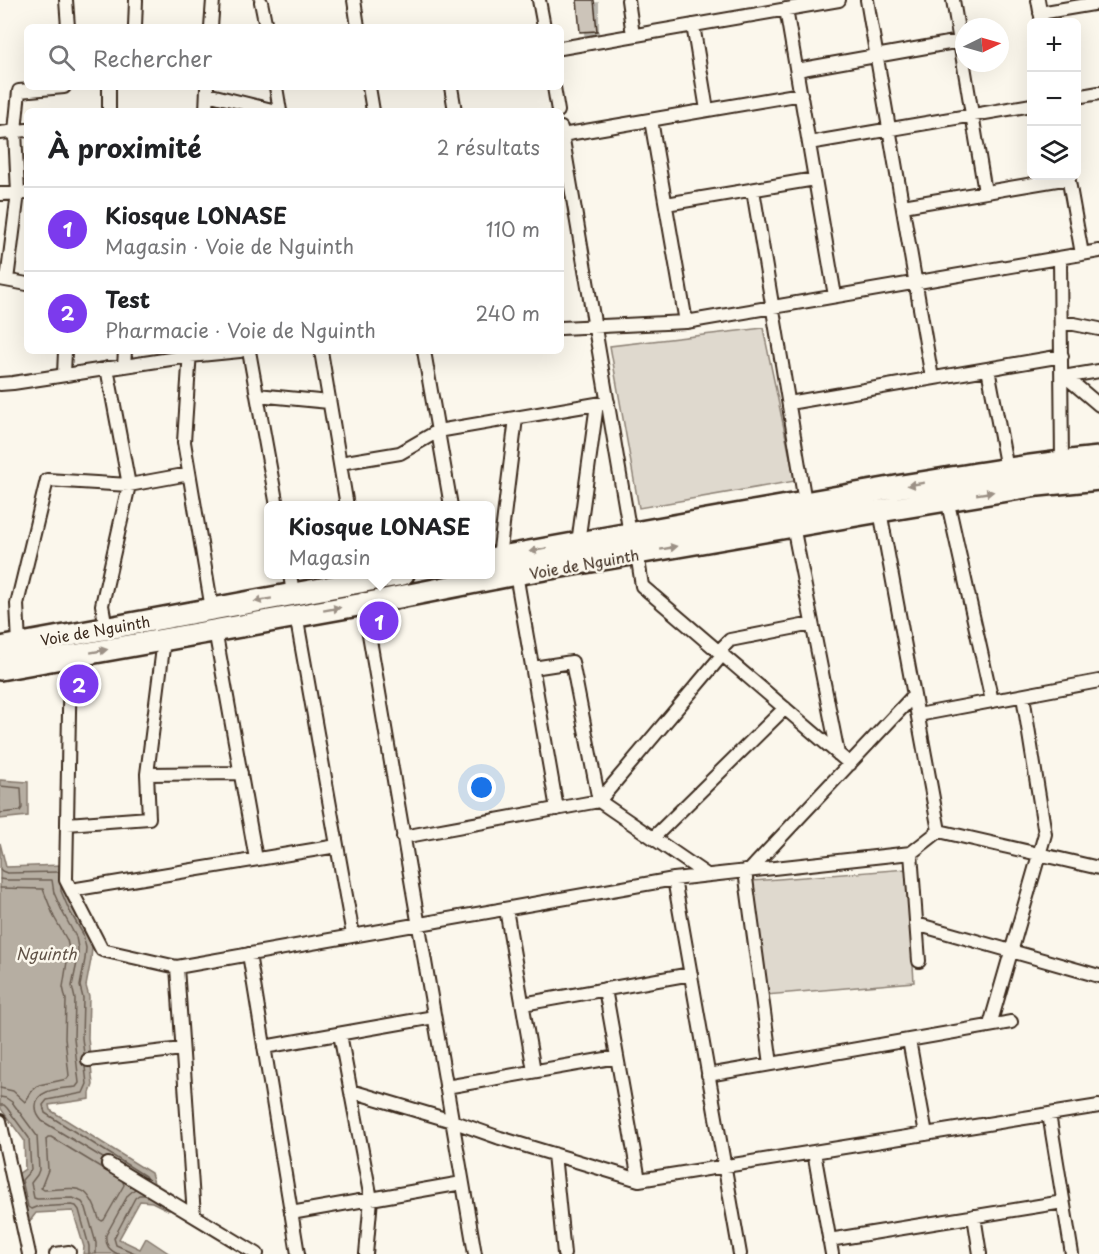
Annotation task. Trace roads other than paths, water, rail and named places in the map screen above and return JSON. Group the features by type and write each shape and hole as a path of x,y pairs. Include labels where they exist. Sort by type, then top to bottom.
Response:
{"highway":[{"name":"Voie de Nguinth","path":"495,578 805,502 1007,469 1099,458"},
{"name":"Voie de Nguinth","path":"495,558 578,543 634,544 793,526 1038,485 1099,479"},
{"name":"Voie de Nguinth","path":"10,646 212,609 291,584 348,579"},
{"name":"Voie de Nguinth","path":"0,669 491,579"}],"street":[{"path":"66,0 68,24"},
{"path":"135,24 136,0"},
{"path":"211,24 213,0"},
{"path":"265,24 259,1 275,0"},
{"path":"354,0 358,24"},
{"path":"539,0 543,24"},
{"path":"628,0 633,35"},
{"path":"564,47 839,0"},
{"path":"867,0 932,378"},
{"path":"953,0 956,18"},
{"path":"1040,12 1099,3"},
{"path":"786,9 835,296"},
{"path":"693,25 707,110"},
{"path":"797,70 955,43"},
{"path":"965,72 985,192"},
{"path":"24,284 3,280 23,193 19,91 30,90"},
{"path":"109,90 109,108"},
{"path":"276,90 278,108"},
{"path":"370,90 372,108"},
{"path":"451,90 454,108"},
{"path":"554,90 558,108"},
{"path":"206,108 207,91 267,108"},
{"path":"1081,96 1099,93"},
{"path":"564,131 651,120 801,94"},
{"path":"809,143 1027,106"},
{"path":"651,120 686,322"},
{"path":"0,133 21,131"},
{"path":"564,143 595,326 603,403 642,586 850,764"},
{"path":"666,204 815,179"},
{"path":"903,206 1051,180"},
{"path":"1069,180 1082,254"},
{"path":"753,190 805,502"},
{"path":"0,194 23,193"},
{"path":"564,328 686,322 1099,251"},
{"path":"1060,258 1064,377 1062,462"},
{"path":"1061,324 1099,329"},
{"path":"64,374 65,354"},
{"path":"124,366 125,354"},
{"path":"0,384 124,366 185,354"},
{"path":"190,354 184,442 212,609"},
{"path":"250,354 276,501"},
{"path":"321,354 346,501"},
{"path":"425,354 450,501"},
{"path":"789,403 1062,356"},
{"path":"106,628 102,605 129,485 107,368"},
{"path":"988,369 1007,469"},
{"path":"1064,377 1099,371"},
{"path":"1064,377 1099,405"},
{"path":"257,396 329,402"},
{"path":"340,463 400,453 438,431 603,403"},
{"path":"578,543 603,403"},
{"path":"495,552 516,418"},
{"path":"10,646 17,604 47,480 129,485 189,474"},
{"path":"947,499 992,701"},
{"path":"880,511 939,831"},
{"path":"793,526 838,754"},
{"path":"516,574 557,808"},
{"path":"359,579 474,1254"},
{"path":"296,615 353,936"},
{"path":"404,837 599,801 730,640 812,624"},
{"path":"215,630 256,860"},
{"path":"67,824 149,818 147,774 164,640"},
{"path":"70,657 66,880 102,950 177,967 674,879 911,853 939,831"},
{"path":"533,668 572,662 599,801 707,875"},
{"path":"918,716 1099,681"},
{"path":"747,871 914,695"},
{"path":"990,1025 1045,834 1023,696"},
{"path":"653,838 785,708"},
{"path":"147,774 240,773"},
{"path":"939,831 1099,868"},
{"path":"71,890 337,846"},
{"path":"911,853 919,962"},
{"path":"747,871 771,1064"},
{"path":"674,879 740,1254"},
{"path":"506,909 534,1071"},
{"path":"916,924 1099,976"},
{"path":"249,954 298,1254"},
{"path":"177,967 194,1216"},
{"path":"523,1004 690,974"},
{"path":"605,989 639,1180"},
{"path":"264,1047 434,1017"},
{"path":"708,1075 1011,1022"},
{"path":"340,1034 371,1199 366,1254"},
{"path":"909,1040 926,1134"},
{"path":"88,1060 183,1049"},
{"path":"446,1087 617,1057"},
{"path":"351,1091 639,1180 1099,1106"},
{"path":"1049,1114 1072,1254"},
{"path":"0,1121 29,1254"},
{"path":"814,1152 832,1254"},
{"path":"554,1154 564,1254"},
{"path":"108,1164 257,1254"},
{"path":"291,1213 462,1183"},
{"path":"829,1240 1063,1202"},
{"path":"974,1216 980,1254"}],"water":[{"path":"0,780 28,782 28,816 0,819"},
{"name":"Nguinth","path":"0,843 6,867 62,865 89,932 92,947 86,986 89,997 88,1038 93,1085 90,1099 49,1105 50,1110 151,1173 154,1183 174,1195 183,1204 179,1210 168,1210 152,1202 140,1201 119,1239 140,1249 146,1238 170,1254 83,1254 84,1247 73,1211 36,1213 26,1226 15,1176 25,1169 24,1140 1,1109 0,1104"}],"place":[{"name":"Kiosque LONASE","path":"379,621"},
{"name":"Test","path":"79,684"}]}
